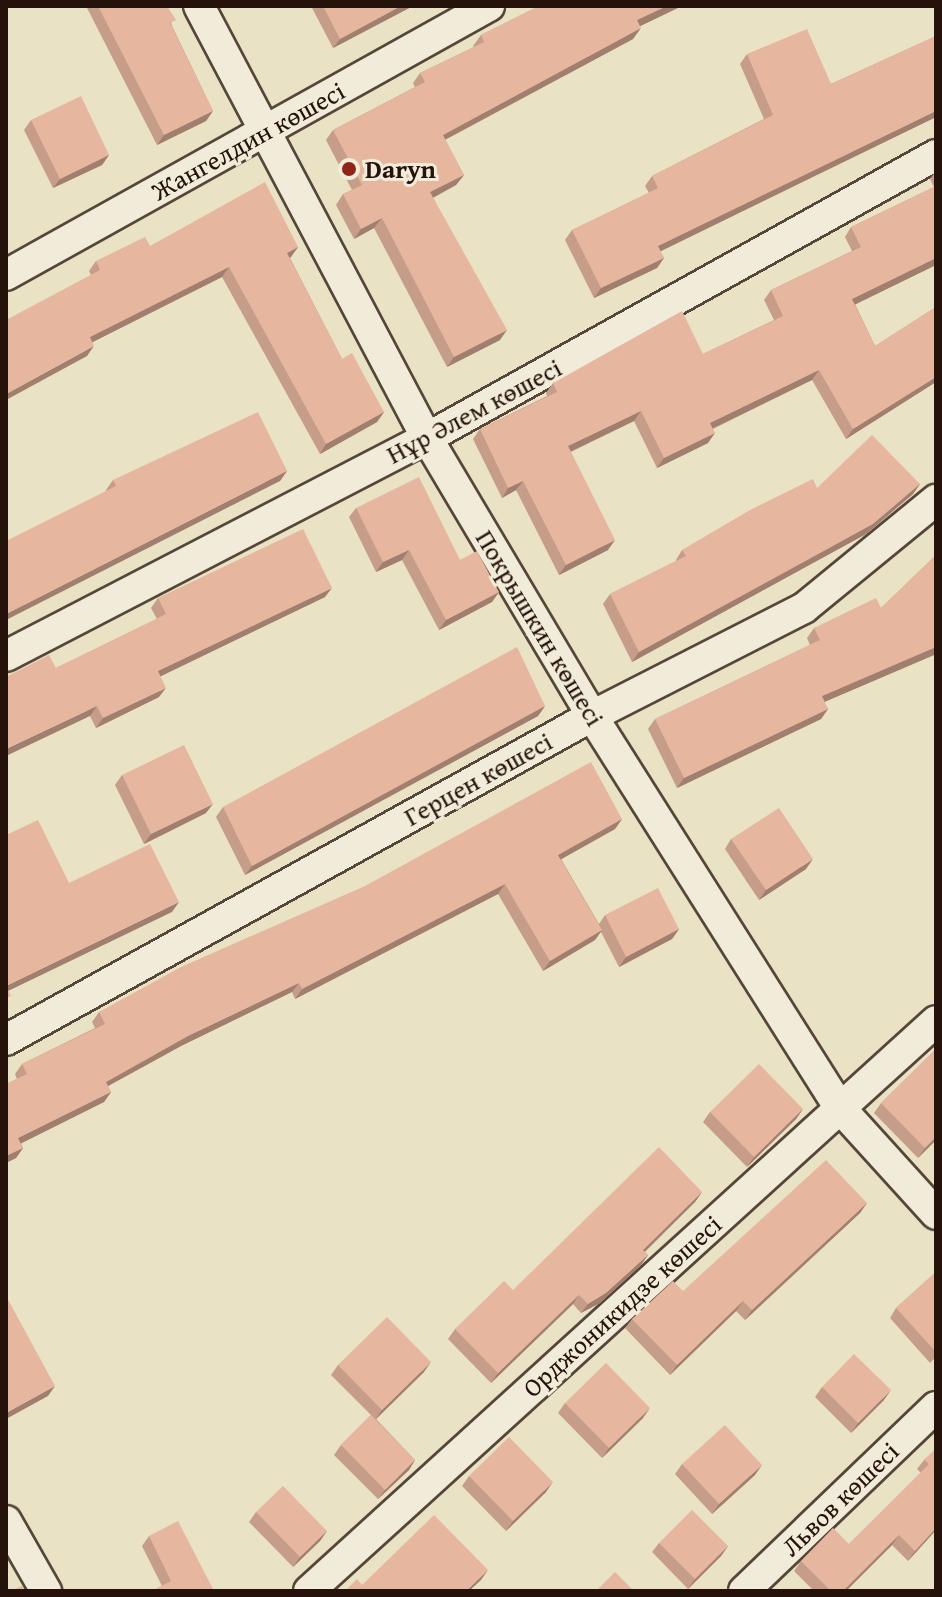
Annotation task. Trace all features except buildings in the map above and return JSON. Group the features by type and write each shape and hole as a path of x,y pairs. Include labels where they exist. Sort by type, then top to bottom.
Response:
{"street":[{"name":"Покрышкин көшесі","path":"199,6 427,438 592,716 840,1108 936,1214"},
{"name":"Жангелдин көшесі","path":"6,275 489,6"},
{"name":"Нұр Әлем көшесі","path":"6,656 427,438 936,155"},
{"name":"Герцен көшесі","path":"6,1040 592,716 804,608 936,500"},
{"name":"Орджоникидзе көшесі","path":"309,1591 936,1021"},
{"name":"Львов көшесі","path":"744,1591 936,1407"},
{"path":"6,1521 46,1591"}],"place":[{"name":"Daryn","path":"349,169"}]}
